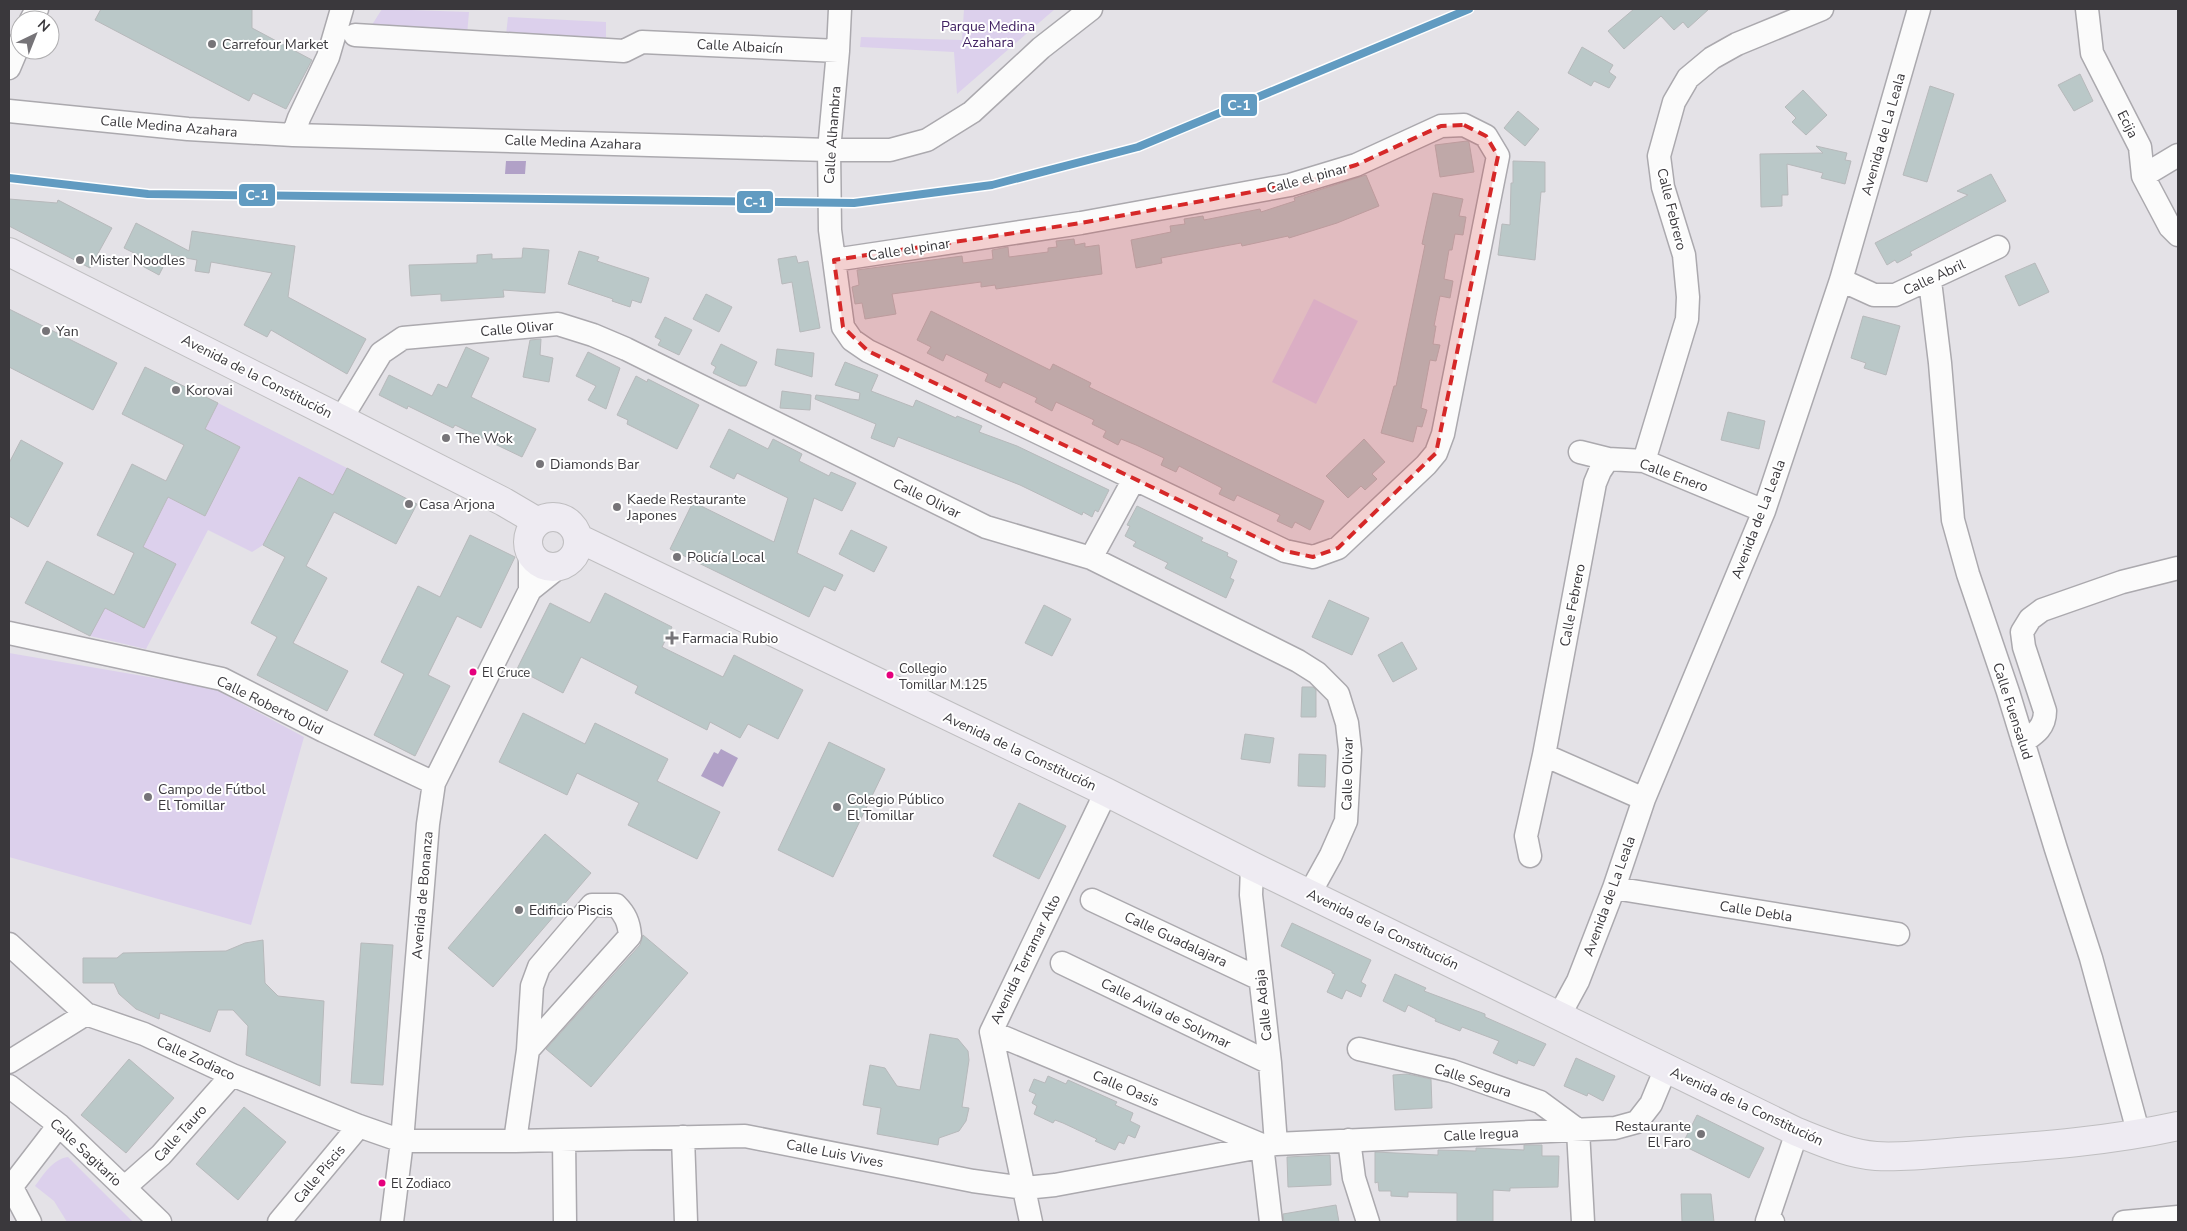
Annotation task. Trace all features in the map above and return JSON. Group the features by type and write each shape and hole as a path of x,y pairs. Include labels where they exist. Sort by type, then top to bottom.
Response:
{"main road":[{"name":"Avenida de la Constitución","path":"9,252 504,502 532,537"},
{"path":"546,518 563,519 576,530 570,554 543,565 534,558 532,537 546,518"},
{"name":"Avenida de la Constitución","path":"570,554 620,559 1106,792 1252,866 1797,1132 1828,1145 1876,1156 2031,1147 2139,1135 2178,1126"}],"street":[{"path":"293,135 298,118 328,57 342,9"},
{"name":"Calle Alhambra","path":"834,260 830,230 829,150 840,9"},
{"name":"Calle Medina Azahara","path":"9,111 188,129 293,135 829,150 890,150 927,140 972,112 1042,48 1091,9"},
{"name":"Calle Febrero","path":"1644,461 1687,319 1688,296 1684,255 1663,187 1659,156 1674,102 1688,78 1712,58 1744,41 1822,9"},
{"name":"Avenida de La Leala","path":"1559,1016 1578,980 1614,888 1644,799 1764,511 1841,280 1919,9"},
{"name":"Ecija","path":"2087,9 2092,53 2140,148 2143,176 2170,227 2178,235"},
{"name":"Calle Albaicín","path":"355,35 624,51 642,42 838,51"},
{"name":"Calle el pinar","path":"1464,125 1486,136 1498,156 1443,434 1436,452 1426,465 1338,548 1313,557 1285,551 1134,479 868,351 852,340 843,327 834,260 1081,223 1290,185 1356,165 1441,126 1464,125"},
{"path":"2143,176 2178,155"},
{"name":"Calle Abril","path":"1841,280 1874,295 1895,295 1930,281 1998,247"},
{"name":"Calle Fuensalud","path":"1930,281 1940,363 1953,520 1968,574 2091,958 2139,1135"},
{"name":"Calle Olivar","path":"341,418 381,353 403,338 558,324 593,335 626,350 986,527 1091,558 1298,661 1317,673 1338,694 1347,723 1350,750 1346,821 1331,855 1310,893"},
{"name":"Calle Enero","path":"1580,452 1608,459 1644,461 1764,511"},
{"name":"Calle Febrero","path":"1530,856 1526,836 1544,755 1595,483 1608,459"},
{"path":"1091,558 1134,479"},
{"name":"Avenida de Bonanza","path":"530,590 532,537"},
{"name":"Avenida de Bonanza","path":"392,1222 402,1141 428,824 434,783 530,590 570,554"},
{"path":"2023,742 2038,732 2045,722 2045,711 2024,647 2022,632 2030,619 2042,610 2113,585 2178,568"},
{"name":"Calle Roberto Olid","path":"9,632 222,679 324,732 434,783"},
{"path":"1544,755 1644,799"},
{"name":"Avenida Terramar Alto","path":"1030,1222 1025,1188 990,1032 1106,792"},
{"name":"Calle Adaja","path":"1252,866 1251,895 1270,1063 1269,1145 1271,1222"},
{"name":"Calle Debla","path":"1614,888 1898,934"},
{"name":"Calle Guadalajara","path":"1092,900 1260,979"},
{"path":"515,1141 528,1050 532,986 538,967 592,905 616,905 625,914 630,936 528,1050"},
{"name":"Calle Zodiaco","path":"9,944 86,1014 144,1034 232,1075 358,1126 402,1141"},
{"name":"Calle Avila de Solymar","path":"1062,963 1270,1063"},
{"path":"9,1062 86,1014"},
{"name":"Calle Oasis","path":"990,1032 1269,1145"},
{"name":"Calle Segura","path":"1359,1049 1452,1071 1540,1102 1578,1130"},
{"name":"Calle Iregua","path":"1269,1145 1615,1128 1636,1122 1651,1104 1666,1068"},
{"name":"Calle Tauro","path":"125,1188 161,1155 232,1075"},
{"name":"Calle Sagitario","path":"9,1086 59,1125 160,1222"},
{"path":"30,1222 10,1184 59,1125"},
{"name":"Calle Piscis","path":"279,1222 358,1126"},
{"path":"1578,1130 1583,1222"},
{"path":"1772,1222 1767,1221 1797,1132"},
{"name":"Calle Luis Vives","path":"402,1141 515,1141 745,1136 973,1180 1025,1188 1055,1185 1269,1145"},
{"path":"683,1137 686,1222"},
{"path":"564,1140 565,1222"},
{"path":"1349,1140 1354,1178 1368,1222"},
{"path":"2124,1222 2178,1217"}],"highlighted area":[{"path":"1464,125 1486,136 1498,156 1436,453 1338,548 1313,557 1285,551 868,351 843,327 834,260 1081,223 1290,185 1356,165 1441,126"}],"green space":[{"path":"382,9 469,12 467,35 370,28"},
{"name":"Parque Medina Azahara","path":"964,9 1055,9 957,94 954,52 860,47 861,37 962,40"},
{"path":"508,17 606,22 606,42 506,35"},
{"path":"1314,299 1358,321 1316,404 1272,382"},
{"path":"218,403 347,468 333,495 299,477 263,545 252,552 208,530 146,649 90,636 105,608 144,628 176,564 143,547 168,497 205,516 240,447 205,429"},
{"name":"Campo de Fútbol El Tomillar","path":"9,653 213,688 304,737 251,925 9,857"},
{"path":"68,1157 133,1222 67,1222 54,1201 35,1186 53,1164"}],"shaded area":[{"path":"506,161 526,161 525,174 505,174"},
{"path":"721,749 738,758 723,787 701,776 714,752 718,754"}],"building":[{"name":"Carrefour Market","path":"101,9 252,9 252,28 312,60 286,109 253,93 249,101 95,20"},
{"path":"1634,9 1709,9 1688,28 1683,22 1674,30 1661,16 1624,49 1608,31"},
{"path":"1582,47 1613,65 1609,72 1616,77 1609,88 1594,81 1591,86 1568,73"},
{"path":"2080,74 2093,101 2074,111 2058,85"},
{"path":"1930,86 1954,94 1927,182 1903,175"},
{"path":"1803,90 1827,115 1806,135 1792,122 1796,118 1785,107"},
{"path":"1518,111 1539,129 1525,146 1504,128"},
{"path":"1469,142 1474,172 1440,177 1435,145"},
{"path":"1816,146 1847,153 1845,160 1851,161 1845,184 1821,178 1823,173 1787,164 1788,195 1782,195 1782,206 1761,207 1760,154 1823,153"},
{"path":"1513,161 1545,162 1545,192 1541,192 1535,260 1498,255 1502,224 1510,225"},
{"path":"1991,174 2006,201 1910,252 1912,255 1897,263 1895,260 1887,265 1875,243 1968,195 1957,191"},
{"path":"1366,175 1379,206 1337,223 1289,238 1288,236 1242,246 1241,243 1161,258 1162,263 1136,268 1131,240 1171,232 1170,226 1185,224 1184,219 1203,216 1204,220 1260,209 1261,212 1295,201 1294,198"},
{"path":"1433,193 1463,199 1459,216 1466,217 1463,235 1455,234 1452,250 1449,250 1444,279 1453,281 1450,298 1440,296 1434,326 1436,326 1433,344 1440,345 1436,361 1430,360 1421,408 1427,410 1422,427 1417,426 1413,442 1381,433 1394,386 1396,386 1425,245 1422,244"},
{"path":"9,199 57,203 58,200 112,228 90,268 9,226"},
{"path":"136,223 189,251 192,231 295,246 288,297 366,339 347,374 271,330 267,337 244,325 272,273 211,262 209,273 195,271 197,260 169,255 159,275 135,262 138,255 124,248"},
{"path":"1074,239 1075,245 1085,243 1085,247 1099,245 1102,274 996,289 995,285 981,287 981,282 892,294 896,314 865,319 862,303 855,304 852,287 859,285 857,270 962,256 963,263 993,259 992,250 1008,247 1009,257 1048,252 1048,248 1057,247 1056,241"},
{"path":"523,248 549,250 545,293 503,290 504,297 441,301 441,294 411,296 409,265 477,263 477,255 492,254 492,259 522,258"},
{"path":"579,251 599,257 597,261 649,278 641,303 632,300 630,307 612,301 613,299 568,284"},
{"path":"796,256 798,263 808,261 820,328 800,332 792,282 782,284 778,259"},
{"path":"2035,263 2049,292 2019,306 2005,276"},
{"path":"706,294 732,307 719,332 693,319"},
{"path":"9,309 117,363 93,410 9,367"},
{"path":"931,311 1050,370 1053,364 1091,383 1089,387 1324,501 1310,530 1295,522 1292,528 1277,521 1280,515 1237,495 1234,501 1219,494 1222,488 1179,466 1176,472 1161,465 1164,458 1136,445 1121,439 1118,445 1103,437 1106,431 1092,424 1094,420 1056,402 1052,411 1035,402 1037,398 1003,382 1000,388 985,381 988,374 946,354 943,361 927,353 931,347 917,340"},
{"path":"1863,316 1900,326 1886,375 1864,368 1866,363 1851,358"},
{"path":"665,317 692,330 679,355 658,345 661,340 655,337"},
{"path":"541,339 540,355 553,358 549,382 523,377 530,340"},
{"path":"721,344 757,362 746,386 740,386 713,373 716,367 711,364"},
{"path":"466,347 489,358 471,397 536,429 522,457 455,425 453,428 408,406 407,409 379,395 389,375 432,396 438,384 447,388"},
{"path":"777,349 814,353 812,377 775,365"},
{"path":"588,352 620,368 606,409 588,400 596,386 576,376"},
{"path":"845,362 878,375 871,391 913,407 916,400 956,418 957,416 982,426 979,432 1017,446 1109,490 1098,512 1095,510 1092,517 1083,512 1082,515 1020,485 898,437 894,447 871,438 876,424 815,399 816,395 859,400 860,393 835,385"},
{"path":"145,367 218,403 205,429 240,447 205,516 168,497 143,547 176,564 144,628 105,608 90,636 25,603 47,561 114,595 134,553 97,535 132,464 166,481 184,445 122,414"},
{"path":"636,376 647,382 648,379 699,405 677,449 627,424 628,420 617,415"},
{"path":"782,391 811,395 810,410 780,408"},
{"path":"1728,412 1765,421 1759,449 1721,440"},
{"path":"729,429 768,449 773,439 802,454 799,461 829,476 831,472 856,483 842,511 814,498 797,553 843,575 835,591 824,586 809,617 670,549 693,502 774,542 788,498 737,473 734,479 710,467"},
{"path":"1364,439 1385,462 1372,474 1377,479 1365,490 1361,486 1348,498 1326,476"},
{"path":"21,440 63,463 28,527 9,516 9,463"},
{"path":"347,468 417,504 396,544 334,512 306,566 327,578 293,643 348,671 327,711 257,675 277,637 251,623 285,557 263,545 299,477 333,495"},
{"path":"1137,506 1203,538 1201,541 1228,553 1227,556 1237,561 1230,578 1234,580 1226,598 1165,568 1168,563 1133,546 1136,542 1125,536 1130,526 1127,525"},
{"path":"851,530 887,547 874,572 839,554"},
{"path":"470,535 515,557 481,628 457,616 428,675 450,686 415,756 374,735 404,674 381,662 418,586 440,597"},
{"path":"605,593 672,627 662,647 723,677 734,655 803,690 778,739 748,724 740,738 710,722 707,730 635,693 638,686 581,657 563,693 517,669 550,603 590,623"},
{"path":"1329,600 1369,618 1352,655 1312,637"},
{"path":"1044,605 1071,619 1052,656 1025,643"},
{"path":"1402,642 1417,669 1393,682 1378,655"},
{"path":"1302,687 1313,687 1316,690 1316,717 1301,717"},
{"path":"523,713 585,744 595,723 668,759 657,781 720,812 697,859 628,825 639,803 577,773 567,795 499,762"},
{"path":"1245,734 1274,738 1270,763 1241,759"},
{"path":"829,742 885,769 833,877 778,850"},
{"path":"1299,754 1326,755 1325,787 1298,786"},
{"path":"1019,803 1066,826 1039,879 993,856"},
{"name":"Edificio Piscis","path":"545,834 591,873 493,987 448,948"},
{"path":"1292,923 1371,960 1361,982 1366,985 1361,997 1346,990 1342,999 1327,992 1335,974 1332,971 1281,946"},
{"path":"643,935 688,973 591,1087 546,1049 640,945"},
{"path":"263,940 265,983 278,996 324,1001 320,1086 246,1055 248,1026 233,1010 218,1010 210,1032 160,1013 159,1019 136,1009 119,994 114,983 83,983 83,958 117,958 123,953 226,951 245,943"},
{"path":"361,943 393,945 383,1085 351,1083"},
{"path":"1395,974 1426,988 1424,991 1485,1014 1485,1017 1546,1044 1534,1066 1518,1060 1517,1064 1493,1053 1499,1041 1462,1027 1460,1031 1435,1021 1436,1019 1408,1005 1405,1012 1383,1001"},
{"path":"930,1034 958,1039 968,1051 969,1060 962,1107 969,1108 966,1121 959,1131 939,1138 938,1145 877,1134 881,1108 863,1105 870,1065 885,1068 897,1086 920,1090"},
{"path":"1576,1058 1615,1076 1603,1101 1588,1093 1587,1096 1564,1086"},
{"path":"129,1059 174,1098 126,1153 81,1115"},
{"path":"1407,1074 1431,1079 1432,1108 1395,1110 1393,1075"},
{"path":"1048,1076 1066,1084 1068,1080 1117,1102 1115,1105 1133,1113 1130,1121 1140,1126 1135,1138 1128,1135 1124,1144 1119,1142 1115,1150 1063,1123 1055,1120 1053,1123 1034,1114 1037,1106 1032,1103 1036,1094 1029,1091 1034,1079 1045,1083"},
{"path":"244,1107 286,1142 238,1200 196,1164"},
{"path":"1697,1115 1764,1148 1749,1178 1682,1145"},
{"path":"1524,1145 1542,1145 1542,1156 1559,1156 1558,1187 1510,1188 1510,1191 1493,1190 1493,1222 1457,1222 1457,1193 1408,1192 1408,1197 1391,1196 1391,1191 1379,1191 1378,1182 1375,1183 1375,1152 1438,1155 1438,1150 1476,1151 1476,1148 1479,1148 1524,1150"},
{"path":"1330,1155 1331,1185 1288,1187 1287,1157"},
{"path":"1681,1194 1711,1194 1714,1222 1682,1222"},
{"path":"1336,1205 1339,1222 1284,1222 1283,1214"}],"transit line":[{"name":"C-1","path":"9,178 148,194 854,203 992,185 1138,147 1469,9"}],"place":[{"name":"Carrefour Market","path":"212,44"},
{"name":"Mister Noodles","path":"80,260"},
{"name":"Yan","path":"46,331"},
{"name":"Korovai","path":"176,390"},
{"name":"The Wok","path":"446,438"},
{"name":"Diamonds Bar","path":"540,464"},
{"name":"Casa Arjona","path":"409,504"},
{"name":"Kaede Restaurante Japones","path":"617,507"},
{"name":"Policía Local","path":"677,557"},
{"name":"Farmacia Rubio","path":"672,638"},
{"name":"El Cruce","path":"473,672"},
{"name":"Collegio Tomillar M.125","path":"890,675"},
{"name":"Campo de Fútbol El Tomillar","path":"148,797"},
{"name":"Colegio Público El Tomillar","path":"837,807"},
{"name":"Edificio Piscis","path":"519,910"},
{"name":"Restaurante El Faro","path":"1701,1134"},
{"name":"El Zodiaco","path":"382,1183"}]}
